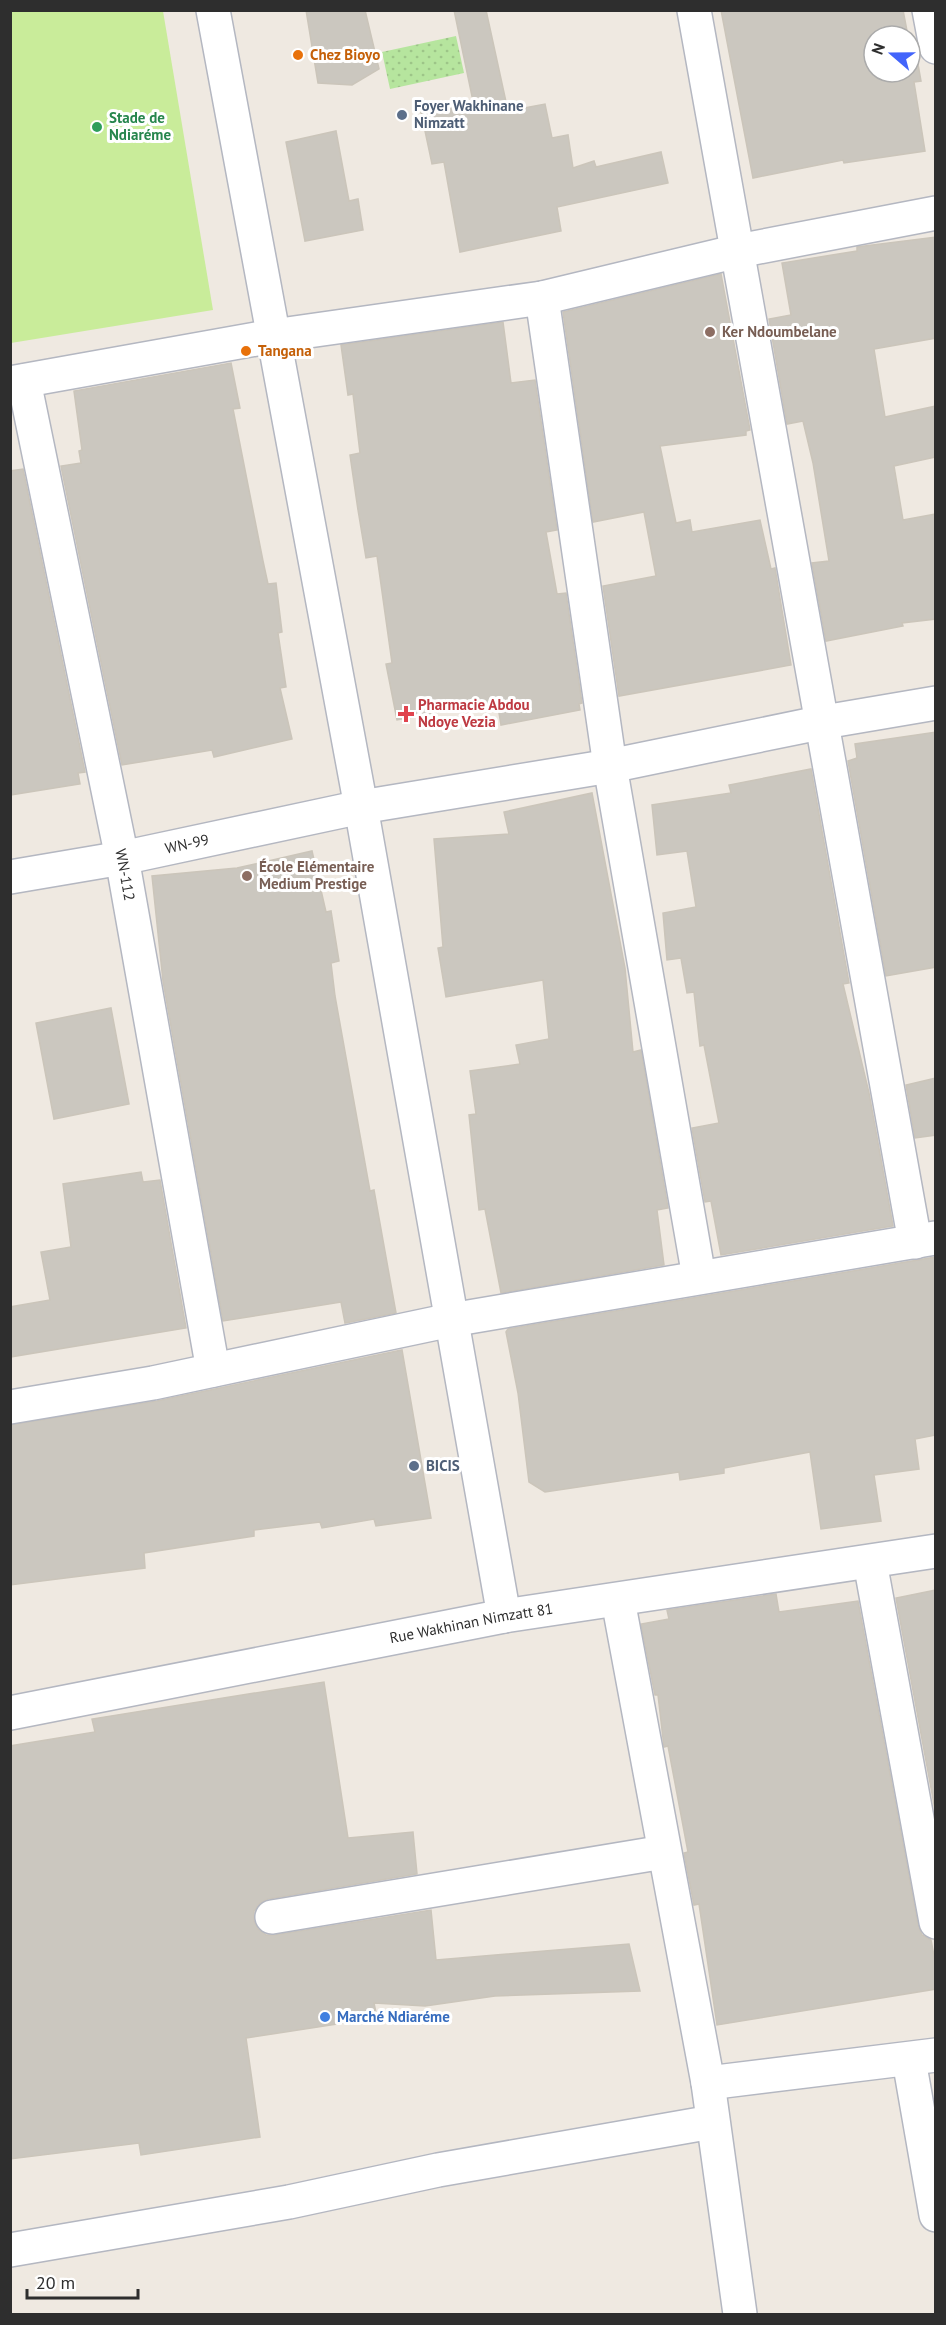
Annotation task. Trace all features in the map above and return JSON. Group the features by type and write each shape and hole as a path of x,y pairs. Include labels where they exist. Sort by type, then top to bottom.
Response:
{"street":[{"path":"213,10 361,807 504,1616"},
{"path":"10,1407 153,1383 452,1320 925,1240 824,722 694,10"},
{"path":"929,10 936,47"},
{"path":"17,382 273,336 542,298 738,251 936,213"},
{"path":"542,298 609,766 699,1277"},
{"name":"WN-112","path":"17,382 122,858 213,1370"},
{"name":"WN-99","path":"10,878 122,858 361,807 609,766 824,722 936,703"},
{"name":"Rue Wakhinan Nimzatt 81","path":"10,1713 504,1616 936,1551"},
{"path":"870,1562 936,1922"},
{"path":"618,1600 708,2083 740,2314"},
{"path":"272,1917 664,1851"},
{"path":"708,2083 922,2058 936,2215"},
{"path":"10,2250 289,2202 438,2170 712,2122"}],"green space":[{"name":"Stade de Ndiaréme","path":"11,10 163,11 213,310 11,343"},
{"path":"456,36 464,73 390,89 382,52"}],"building":[{"path":"306,10 365,10 379,69 352,85 318,83"},
{"path":"454,10 486,10 508,111 545,104 552,138 568,135 573,168 594,161 596,167 661,152 668,183 557,207 561,231 460,252 444,162 432,164 421,112 473,101"},
{"path":"721,10 903,10 906,24 862,24 862,84 914,84 925,151 844,163 843,160 753,178"},
{"path":"336,131 349,201 358,199 363,230 305,241 286,142"},
{"path":"936,237 936,338 874,349 885,417 936,406 936,457 894,466 903,520 936,514 936,619 902,623 903,626 826,641 812,563 829,561 813,463 803,421 787,424 769,319 791,315 782,263 857,251 857,247"},
{"path":"721,274 750,430 746,431 746,435 660,446 676,523 690,520 692,532 760,520 771,569 775,568 791,665 619,696 603,586 656,576 644,512 593,522 563,312"},
{"path":"503,322 511,383 535,380 557,530 546,532 557,594 566,593 582,703 579,704 580,710 501,725 498,707 462,713 461,708 397,720 386,664 392,663 377,556 366,558 358,510 350,455 360,453 353,394 348,395 341,345"},
{"path":"231,363 240,408 233,409 263,561 268,584 276,583 282,632 278,633 286,687 280,688 292,739 214,757 212,750 122,765 61,466 81,463 79,451 82,450 74,391"},
{"path":"23,469 85,772 78,773 80,784 10,795 10,471"},
{"path":"936,732 936,967 886,976 848,761 857,758 855,744"},
{"path":"811,769 849,983 843,984 869,1093 893,1226 721,1255 711,1201 705,1202 692,1128 719,1123 704,1045 700,1046 694,992 687,993 681,958 667,960 663,913 696,907 687,851 657,855 652,805 731,793 729,785"},
{"path":"592,793 625,968 633,1052 641,1050 668,1208 657,1210 664,1265 501,1293 485,1209 479,1210 469,1115 476,1114 470,1071 520,1064 516,1045 549,1039 543,980 446,997 438,948 443,947 434,839 509,834 504,812"},
{"path":"312,851 326,912 331,911 339,961 331,963 335,996 370,1191 374,1190 396,1313 345,1323 341,1302 223,1321 163,981 152,876 237,868"},
{"path":"111,1008 129,1104 54,1119 36,1023"},
{"path":"936,1078 936,1135 915,1138 906,1085"},
{"path":"141,1172 143,1182 160,1180 186,1328 10,1357 10,1307 50,1300 41,1252 71,1247 63,1184"},
{"path":"936,1257 936,1435 915,1439 919,1469 874,1475 881,1521 821,1529 810,1452 724,1468 724,1473 680,1480 679,1472 545,1492 529,1482 518,1393 506,1332 508,1329"},
{"path":"402,1350 431,1518 376,1526 374,1519 322,1528 320,1522 254,1530 254,1536 144,1553 145,1568 10,1585 10,1425 157,1401"},
{"path":"936,1590 936,1815 896,1598"},
{"path":"776,1594 779,1612 858,1601 918,1925 922,1935 931,1940 936,1966 936,1989 717,2025 699,1904 694,1905 684,1853 688,1852 668,1746 664,1747 658,1695 655,1695 641,1624 669,1619 667,1610"},
{"path":"324,1682 348,1838 413,1832 417,1874 268,1899 260,1903 254,1911 254,1921 258,1929 266,1935 275,1935 431,1910 436,1960 629,1944 640,1991 495,1996 425,2006 374,2003 377,2018 246,2038 260,2137 141,2155 139,2143 10,2159 10,1746 95,1732 92,1719"}],"place":[{"name":"Chez Bioyo","path":"298,55"},
{"name":"Foyer Wakhinane Nimzatt","path":"402,115"},
{"name":"Stade de Ndiaréme","path":"97,127"},
{"name":"Ker Ndoumbelane","path":"710,332"},
{"name":"Tangana","path":"246,351"},
{"name":"Pharmacie Abdou Ndoye Vezia","path":"406,714"},
{"name":"École Elémentaire Medium Prestige","path":"247,876"},
{"name":"BICIS","path":"414,1466"},
{"name":"Marché Ndiaréme","path":"325,2017"}]}
